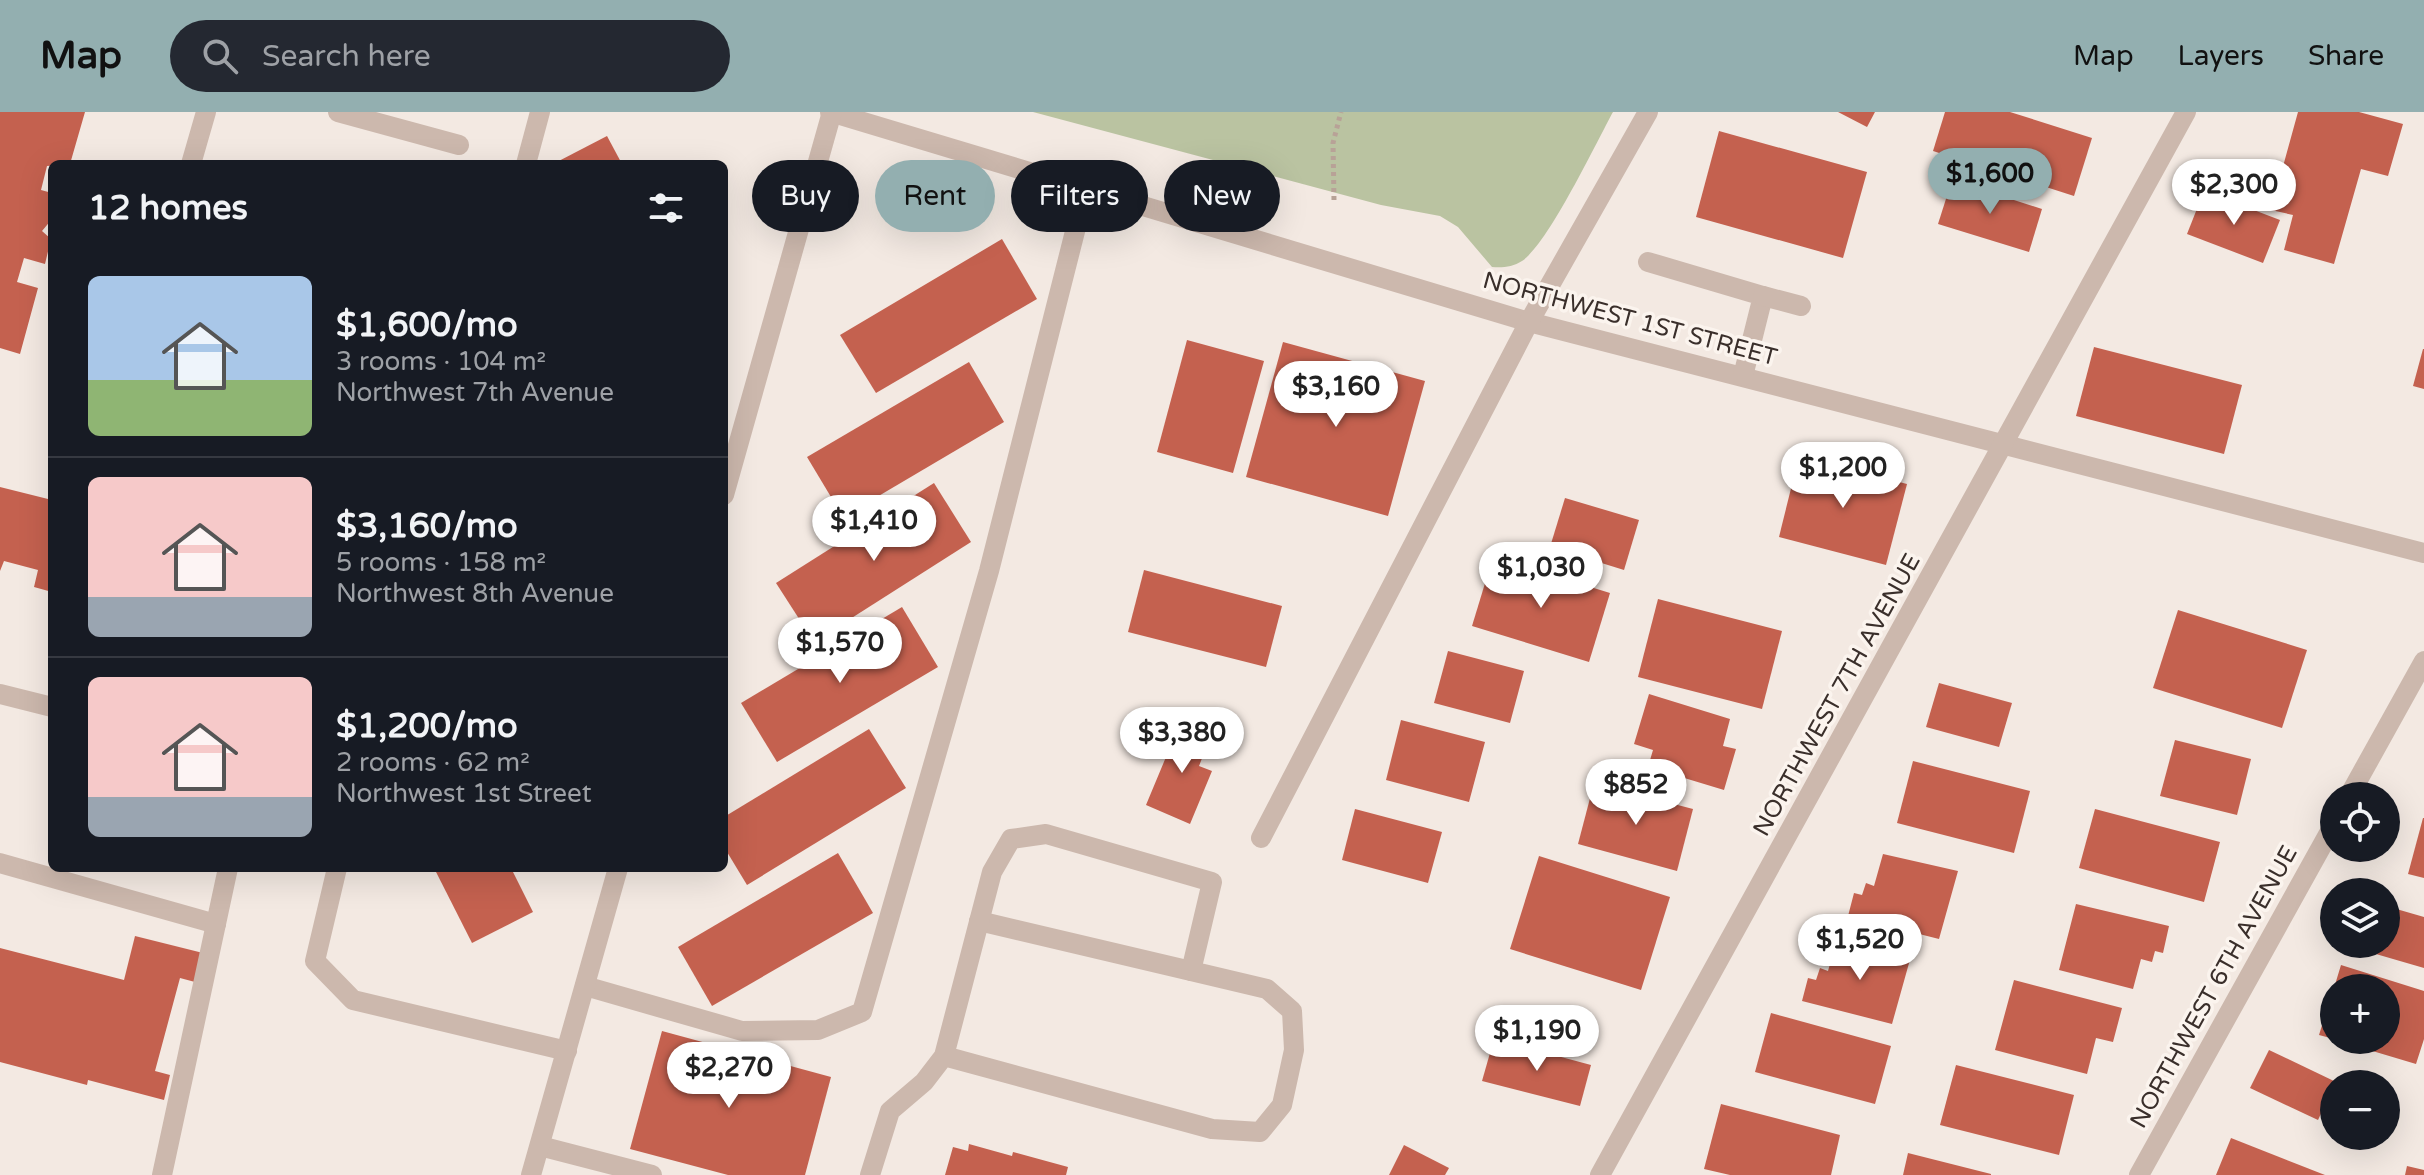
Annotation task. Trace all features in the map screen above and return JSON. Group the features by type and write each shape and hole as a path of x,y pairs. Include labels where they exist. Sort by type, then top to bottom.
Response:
{"street":[{"path":"192,160 206,112"},
{"path":"338,112 459,145"},
{"path":"527,160 540,112"},
{"path":"728,481 831,112"},
{"name":"NORTHWEST 1ST STREET","path":"831,112 1011,166"},
{"path":"1261,838 1529,322 1648,112"},
{"name":"NORTHWEST 7TH AVENUE","path":"1600,1175 2006,444 2186,112"},
{"name":"NORTHWEST 1ST STREET","path":"1148,207 1529,322 2424,553"},
{"path":"585,986 742,1031 818,1030 862,1012 989,571 1075,232"},
{"path":"1648,262 1801,306"},
{"path":"1743,376 1763,296"},
{"path":"2357,782 2424,661"},
{"path":"0,694 48,706"},
{"path":"870,1175 890,1111 924,1082 944,1056 992,872 1011,839 1046,834 1212,882 1191,971"},
{"name":"NORTHWEST 6TH AVENUE","path":"2139,1175 2320,849"},
{"path":"0,863 216,924"},
{"path":"162,1175 227,872"},
{"path":"336,872 315,961 353,1000 567,1051"},
{"path":"531,1175 617,872"},
{"path":"944,1056 1212,1129 1260,1132 1282,1105 1294,1050 1292,1011 1267,989 979,921"},
{"path":"540,1146 652,1175"}],"path":[{"path":"1334,200 1333,143 1341,112"}],"green space":[{"path":"1033,112 1613,112 1545,235 1533,251 1511,266 1492,267 1458,227 1440,216 1381,205 1280,178 1280,160 1213,160"}],"building":[{"path":"0,112 85,112 71,160 48,160 41,190 48,192 48,224 42,231 48,236 45,264 24,258 17,282 38,288 20,354 0,348"},
{"path":"1838,112 1875,112 1867,127"},
{"path":"1945,112 2010,112 2092,138 2074,196 1933,151"},
{"path":"2298,112 2359,112 2403,124 2388,176 2361,169 2334,264 2284,250 2293,215 2271,210"},
{"path":"1719,131 1867,172 1843,258 1696,217"},
{"path":"607,136 620,160 561,160"},
{"path":"1952,180 2042,209 2029,252 1938,224"},
{"path":"2204,191 2280,220 2263,263 2187,234"},
{"path":"1002,239 1037,299 876,393 840,335"},
{"path":"1187,340 1264,361 1233,473 1157,452"},
{"path":"1283,342 1425,381 1388,516 1246,477"},
{"path":"2094,347 2242,385 2224,454 2076,416"},
{"path":"2424,349 2424,389 2413,386"},
{"path":"969,362 1004,422 843,517 807,457"},
{"path":"1799,456 1907,484 1886,565 1779,537"},
{"path":"934,483 971,542 814,642 776,583"},
{"path":"0,487 48,499 48,591 34,587 38,570 4,561 0,571"},
{"path":"1565,498 1639,520 1624,570 1550,547"},
{"path":"1493,557 1610,593 1589,662 1472,626"},
{"path":"1144,570 1282,606 1266,667 1128,632"},
{"path":"1658,599 1782,631 1762,709 1638,677"},
{"path":"902,607 938,667 777,762 741,703"},
{"path":"2178,610 2307,650 2282,728 2153,688"},
{"path":"1448,651 1524,671 1510,723 1434,703"},
{"path":"1939,683 2012,703 1999,747 1926,727"},
{"path":"1649,694 1730,719 1723,746 1736,749 1724,790 1648,767 1653,750 1634,744"},
{"path":"1401,720 1485,742 1469,802 1386,780"},
{"path":"1181,721 1212,733 1199,766 1212,771 1190,824 1146,805"},
{"path":"869,729 906,788 747,885 728,854 728,815"},
{"path":"2175,740 2251,759 2237,815 2160,796"},
{"path":"1913,761 2030,791 2014,853 1897,823"},
{"path":"1594,783 1693,809 1677,871 1578,844"},
{"path":"1355,809 1442,832 1428,883 1342,860"},
{"path":"2095,809 2220,842 2204,902 2079,868"},
{"path":"2424,818 2424,878 2408,874"},
{"path":"838,853 873,913 712,1006 678,947"},
{"path":"1883,854 1958,871 1939,939 1848,916 1854,893 1862,895 1866,883 1874,886"},
{"path":"1539,856 1670,897 1641,990 1510,949"},
{"path":"436,872 513,872 533,912 472,943"},
{"path":"2076,904 2169,926 2163,953 2155,951 2152,962 2141,959 2133,989 2059,970"},
{"path":"2400,910 2424,917 2424,968 2390,958 2400,958"},
{"path":"135,936 203,953 195,982 180,978 155,1071 170,1075 164,1100 88,1080 87,1085 0,1062 0,948 124,980"},
{"path":"1837,939 1911,956 1892,1024 1802,1001 1808,978 1816,980 1820,968 1828,971"},
{"path":"2341,965 2370,974 2338,974"},
{"path":"2014,980 2122,1008 2113,1042 2096,1038 2087,1074 1995,1050"},
{"path":"2400,983 2424,991 2424,1039 2416,1064 2383,1054 2400,1054"},
{"path":"1771,1013 1891,1046 1875,1104 1755,1072"},
{"path":"662,1031 831,1077 805,1175 728,1175 630,1149"},
{"path":"1494,1039 1591,1065 1580,1106 1482,1081"},
{"path":"2269,1050 2320,1074 2320,1116 2318,1120 2250,1088"},
{"path":"1956,1065 2074,1095 2059,1155 1940,1125"},
{"path":"1721,1104 1840,1135 1831,1175 1730,1175 1704,1169"},
{"path":"2231,1138 2325,1175 2216,1175"},
{"path":"969,1144 1068,1167 1066,1175 945,1175 953,1147 968,1151"},
{"path":"1404,1145 1449,1168 1445,1175 1389,1175"},
{"path":"1908,1153 1991,1174 1991,1175 1903,1175"},
{"path":"2407,1166 2424,1170 2424,1175 2405,1175"}]}
